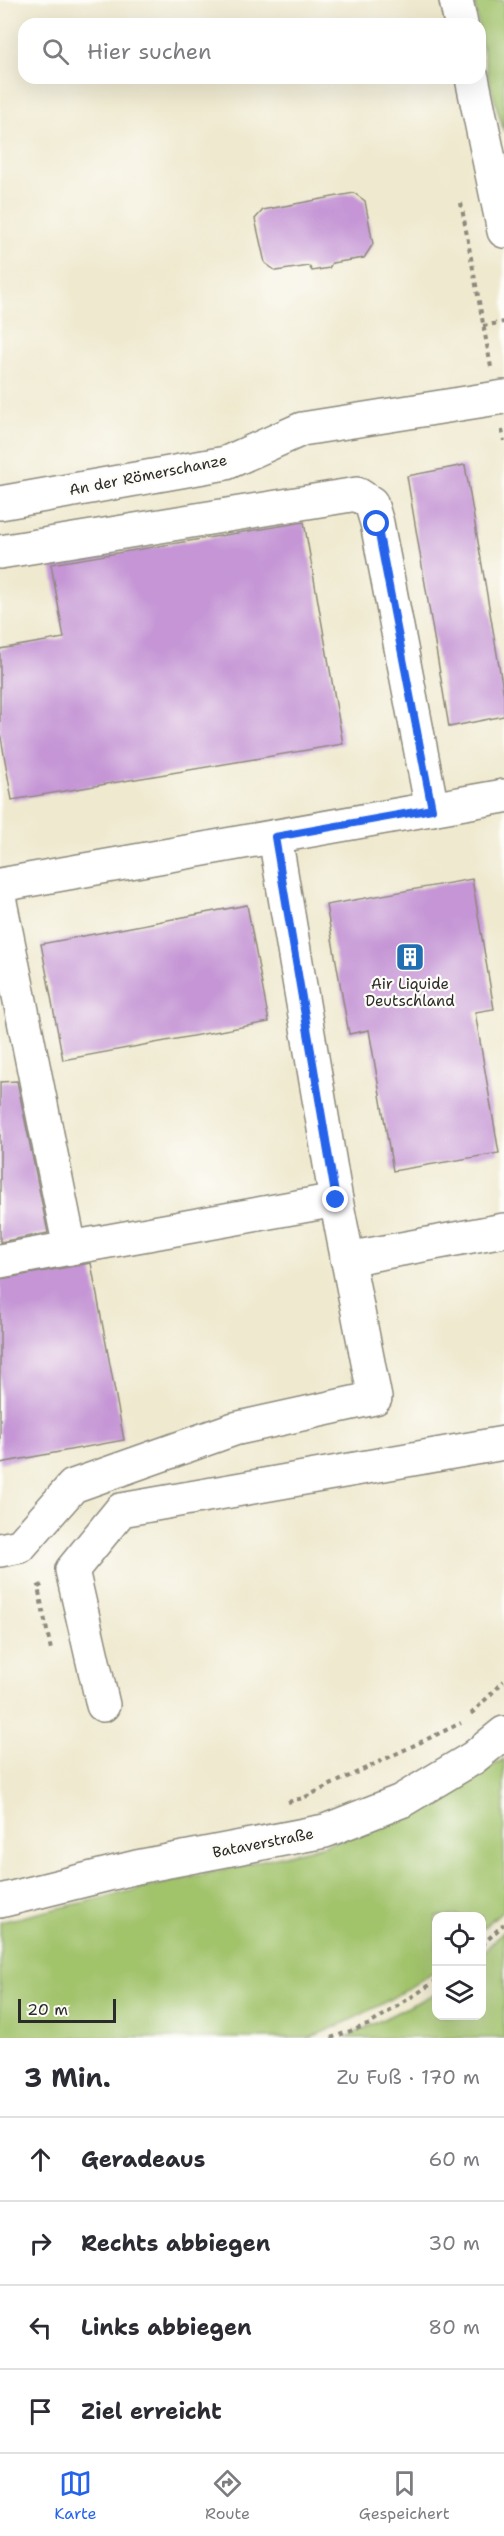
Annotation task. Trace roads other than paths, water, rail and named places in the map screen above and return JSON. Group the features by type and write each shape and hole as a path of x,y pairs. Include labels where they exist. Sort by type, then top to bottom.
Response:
{"street":[{"path":"456,0 460,18"},
{"path":"473,84 504,231"},
{"name":"An der Römerschanze","path":"0,502 226,463 302,429 500,397"},
{"path":"0,552 357,494 371,503 432,809"},
{"path":"0,885 504,796"},
{"path":"0,1550 20,1546 73,1486 234,1429 375,1398 336,1200 275,837"},
{"path":"0,902 70,1248"},
{"path":"0,1261 336,1200"},
{"path":"347,1259 504,1230"},
{"path":"103,1705 72,1570 121,1510 504,1443"},
{"name":"Bataverstraße","path":"0,1901 137,1867 325,1831 401,1801 473,1758 504,1733"}],"place":[{"name":"Air Liquide Deutschland","path":"410,957"}]}
